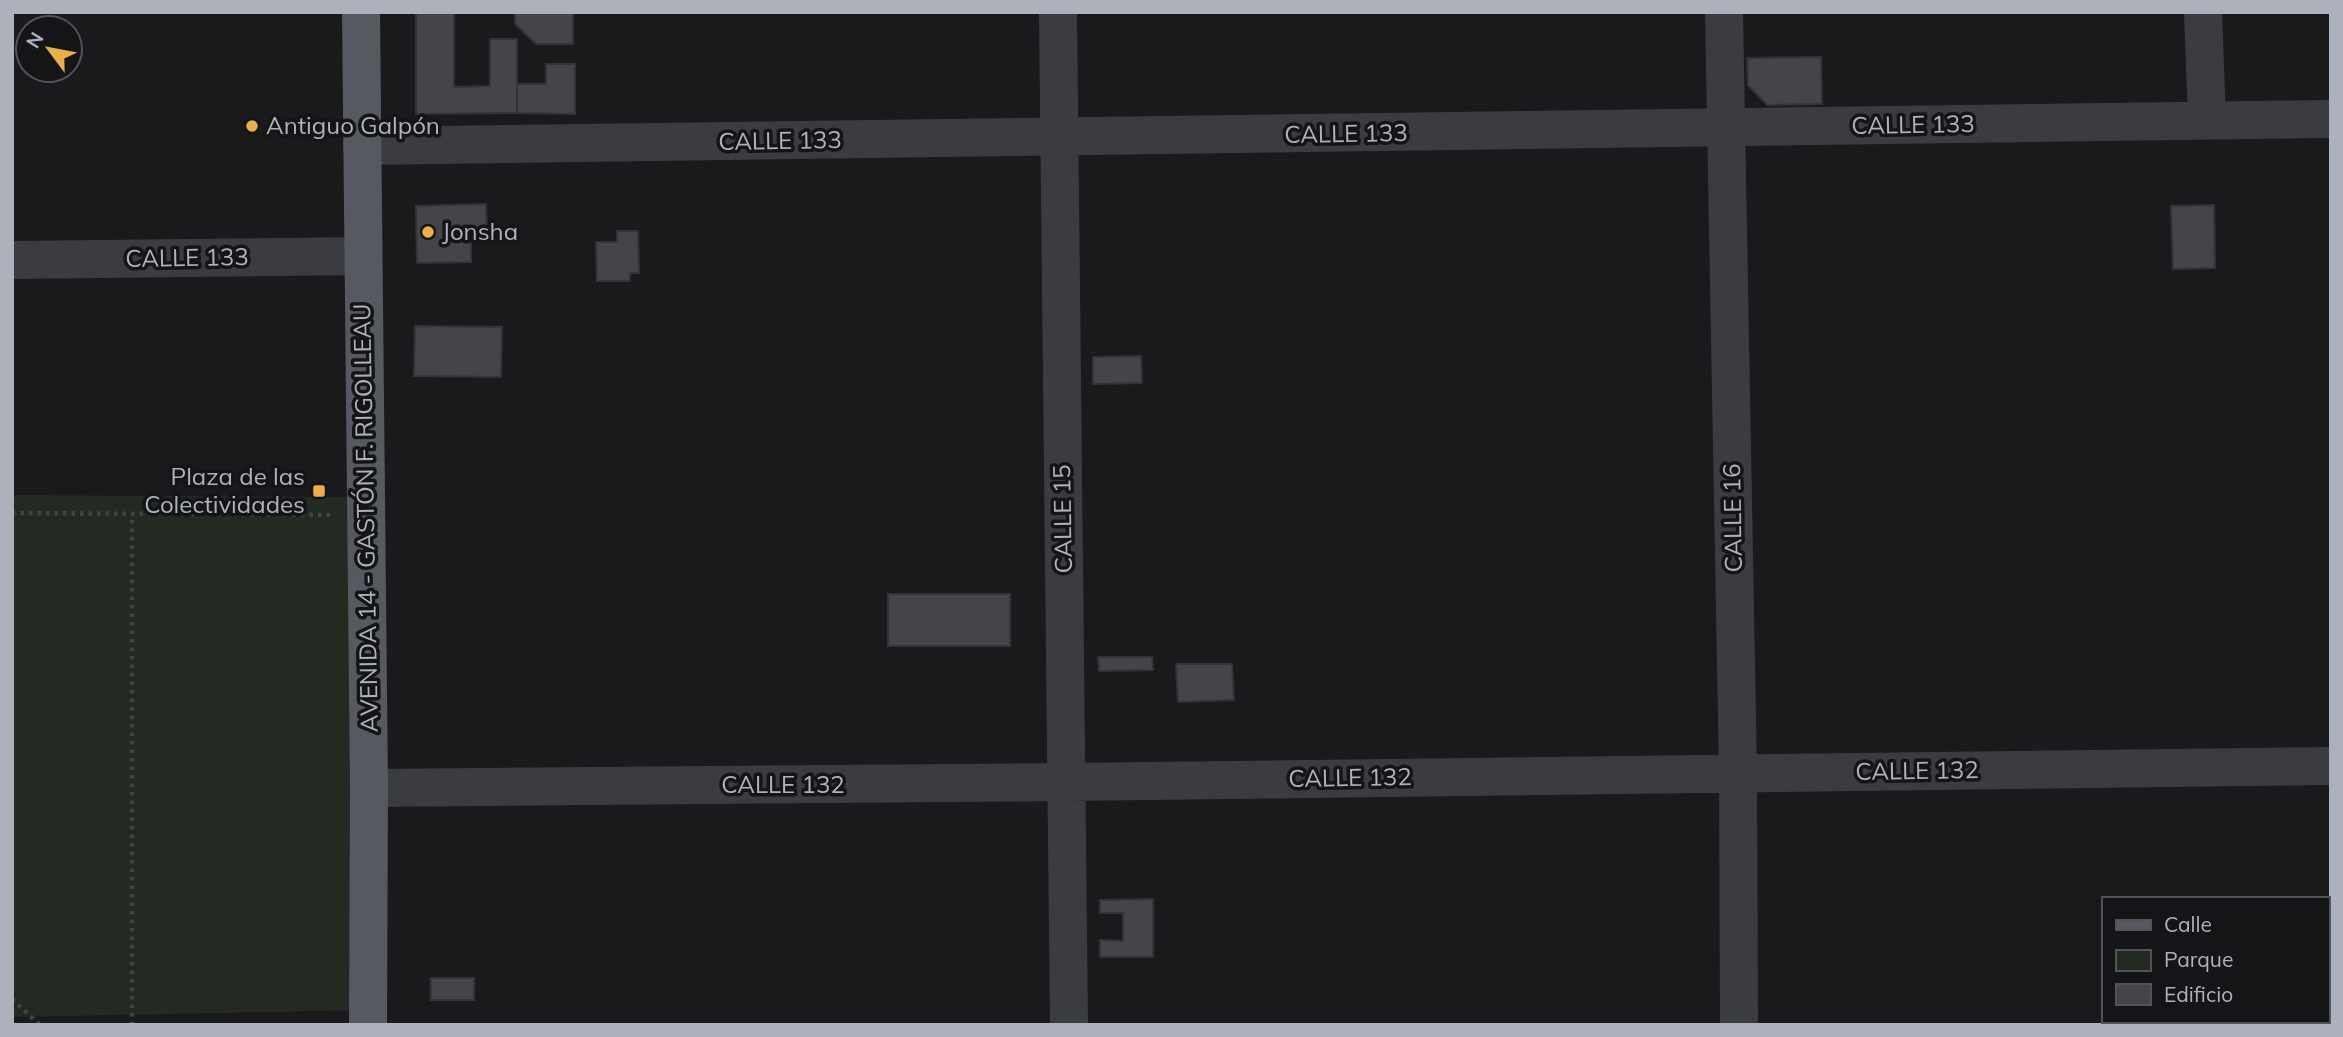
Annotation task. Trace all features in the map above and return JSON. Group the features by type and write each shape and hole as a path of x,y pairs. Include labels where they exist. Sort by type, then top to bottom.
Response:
{"main road":[{"name":"AVENIDA 14 - GASTÓN F. RIGOLLEAU","path":"361,12 369,788 368,1025"}],"street":[{"name":"CALLE 15","path":"1058,12 1069,1025"},
{"name":"CALLE 16","path":"1724,12 1738,773 1739,1025"},
{"path":"2203,12 2207,121"},
{"name":"CALLE 133","path":"362,146 2331,120"},
{"name":"CALLE 133","path":"12,260 363,256"},
{"name":"CALLE 132","path":"369,788 2331,766"}],"path":[{"path":"12,513 365,515"},
{"path":"132,515 132,1025"},
{"path":"12,999 40,1025"}],"green space":[{"path":"12,495 363,497 364,1010 12,1017"}],"building":[{"path":"416,12 454,12 454,87 490,86 490,39 517,39 517,113 416,114"},
{"path":"515,12 573,12 573,44 536,44 515,24"},
{"path":"1821,57 1822,104 1767,105 1748,85 1747,58"},
{"path":"546,64 575,64 575,114 517,113 517,84 546,84"},
{"path":"486,204 487,242 471,242 471,262 417,263 416,206"},
{"path":"2214,205 2215,268 2173,269 2171,206"},
{"path":"617,231 638,231 639,273 630,273 630,281 597,281 596,242 617,242"},
{"path":"415,326 502,327 501,377 414,376"},
{"path":"1141,356 1142,383 1093,384 1093,357"},
{"path":"888,594 1010,594 1010,646 888,646"},
{"path":"1098,657 1152,657 1153,670 1099,671"},
{"path":"1176,664 1232,664 1234,700 1178,702"},
{"path":"1153,899 1153,957 1100,957 1100,940 1123,941 1123,913 1100,913 1100,900"},
{"path":"431,978 474,978 474,1000 431,1000"}],"place":[{"name":"Antiguo Galpón","path":"252,126"},
{"name":"Jonsha","path":"428,232"},
{"name":"Plaza de las Colectividades","path":"319,491"}]}
